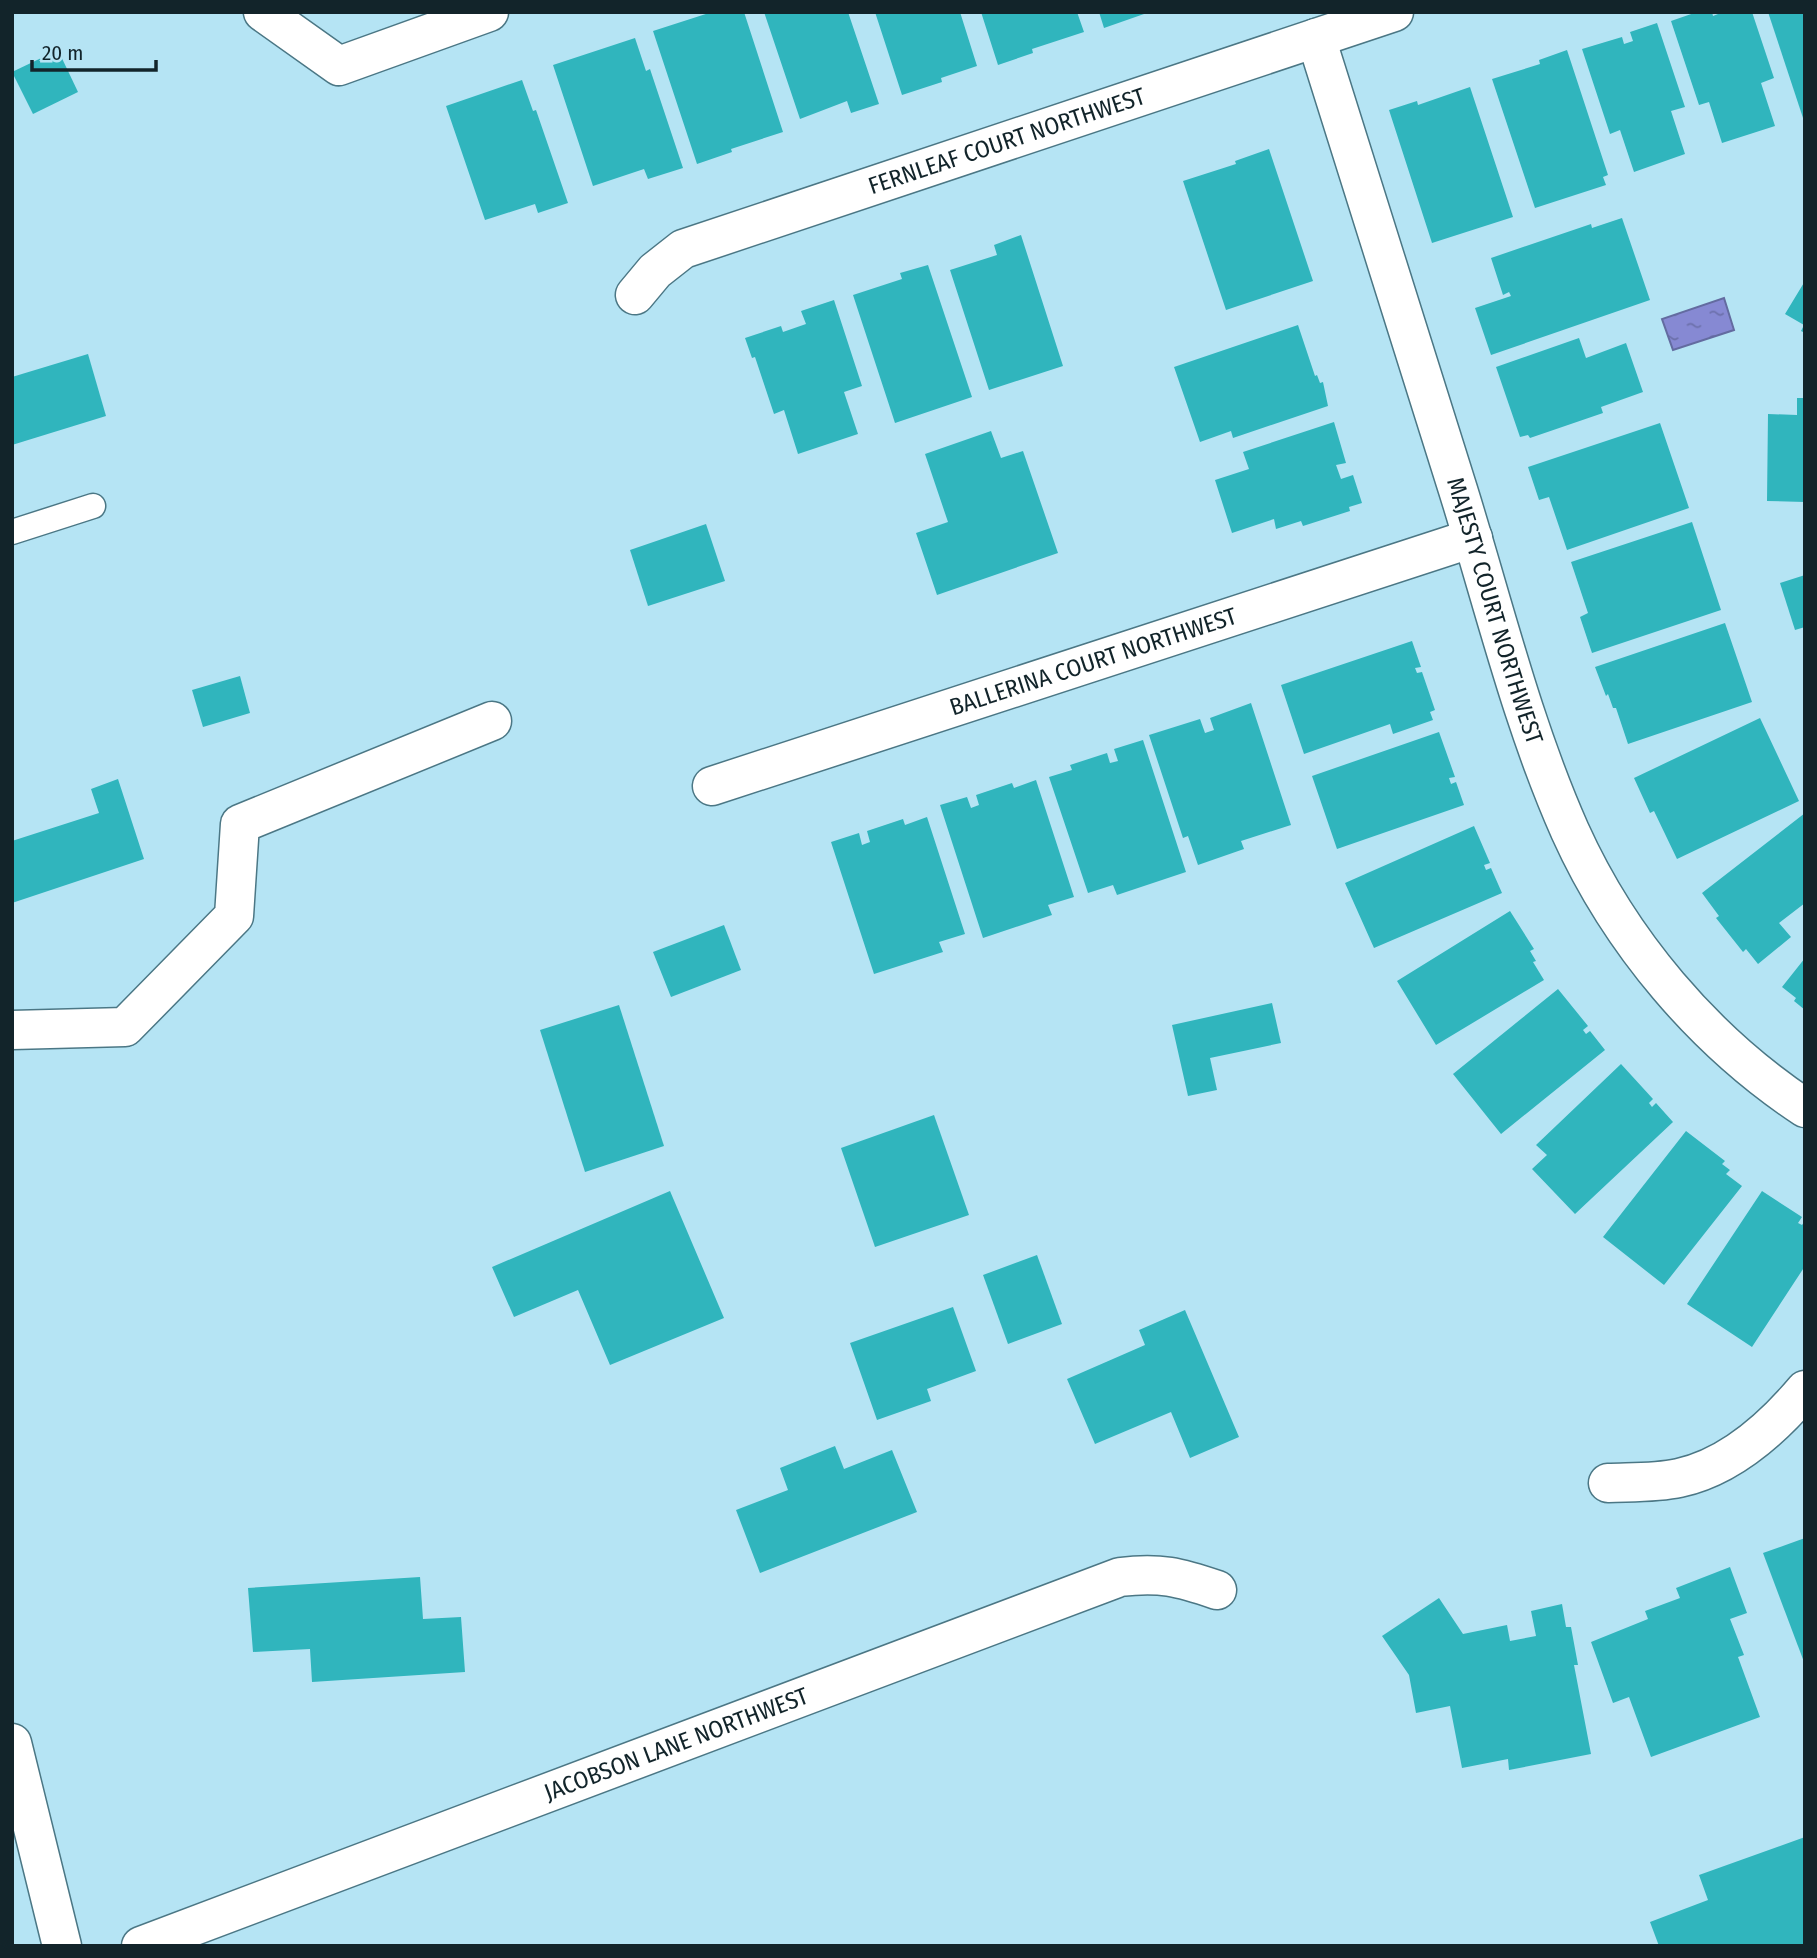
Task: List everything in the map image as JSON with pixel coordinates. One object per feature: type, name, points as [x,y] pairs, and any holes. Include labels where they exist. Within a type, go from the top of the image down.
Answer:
[{"type":"street","points":[[263,12],[339,66],[489,12]]},
{"type":"street","name":"FERNLEAF COURT NORTHWEST","points":[[635,295],[655,271],[683,250],[1394,12]]},
{"type":"street","name":"MAJESTY COURT NORTHWEST","points":[[1316,38],[1527,716],[1571,832],[1598,885],[1669,986],[1713,1035],[1771,1086],[1805,1108]]},
{"type":"street","name":"BALLERINA COURT NORTHWEST","points":[[712,786],[1473,538]]},
{"type":"street","points":[[12,1030],[125,1027],[234,916],[240,824],[492,721]]},
{"type":"street","points":[[1608,1483],[1678,1478],[1709,1468],[1751,1443],[1788,1410],[1805,1390]]},
{"type":"street","name":"JACOBSON LANE NORTHWEST","points":[[141,1946],[1120,1577],[1151,1573],[1178,1577],[1217,1590]]},
{"type":"street","points":[[12,1743],[62,1946]]},
{"type":"lane","points":[[12,532],[93,506]]},
{"type":"water","points":[[1724,298],[1734,330],[1673,350],[1662,319]]},
{"type":"building","points":[[712,12],[744,12],[783,132],[731,149],[732,152],[697,164],[653,31]]},
{"type":"building","points":[[764,12],[848,12],[879,104],[851,113],[847,101],[800,119]]},
{"type":"building","points":[[875,12],[960,12],[977,66],[941,78],[942,82],[902,95]]},
{"type":"building","points":[[981,12],[1077,12],[1084,32],[1032,49],[1033,53],[998,65]]},
{"type":"building","points":[[1099,12],[1143,12],[1144,14],[1104,28]]},
{"type":"building","points":[[1697,12],[1712,12],[1713,16],[1723,12],[1752,12],[1774,78],[1761,83],[1775,126],[1722,143],[1709,102],[1699,105],[1671,21]]},
{"type":"building","points":[[1768,12],[1805,12],[1805,121],[1804,121]]},
{"type":"building","points":[[1657,23],[1685,107],[1671,111],[1685,154],[1634,172],[1620,130],[1610,134],[1582,49],[1622,37],[1624,44],[1633,41],[1630,32]]},
{"type":"building","points":[[635,38],[646,71],[650,69],[683,168],[648,179],[644,169],[593,186],[553,65]]},
{"type":"building","points":[[58,50],[78,92],[33,114],[12,72]]},
{"type":"building","points":[[1567,50],[1608,175],[1603,177],[1606,185],[1535,208],[1492,79],[1540,64],[1539,60]]},
{"type":"building","points":[[522,80],[533,111],[536,110],[568,203],[538,213],[535,204],[485,220],[446,106]]},
{"type":"building","points":[[1470,87],[1513,217],[1432,243],[1389,110],[1417,101],[1418,105]]},
{"type":"building","points":[[1269,149],[1313,281],[1226,310],[1183,181],[1236,164],[1235,161]]},
{"type":"building","points":[[1622,218],[1650,300],[1491,355],[1475,308],[1511,296],[1509,292],[1503,295],[1491,258],[1591,224],[1592,228]]},
{"type":"building","points":[[1021,235],[1063,366],[989,390],[950,270],[997,255],[994,245]]},
{"type":"building","points":[[928,265],[972,397],[895,423],[853,295],[902,279],[900,273]]},
{"type":"building","points":[[1805,281],[1805,333],[1801,331],[1804,325],[1785,314]]},
{"type":"building","points":[[834,300],[862,386],[844,392],[858,434],[798,454],[784,410],[774,414],[755,357],[752,358],[745,338],[781,326],[783,332],[806,324],[801,311]]},
{"type":"building","points":[[1298,325],[1315,376],[1317,375],[1320,383],[1323,382],[1328,406],[1233,438],[1231,431],[1200,442],[1174,367]]},
{"type":"building","points":[[1579,338],[1586,358],[1626,343],[1643,392],[1601,407],[1603,413],[1530,438],[1528,435],[1520,437],[1496,367]]},
{"type":"building","points":[[88,354],[106,416],[12,445],[12,377]]},
{"type":"building","points":[[1797,398],[1805,398],[1805,502],[1767,501],[1768,414],[1797,415]]},
{"type":"building","points":[[1334,422],[1346,463],[1336,465],[1341,479],[1353,475],[1362,503],[1349,507],[1350,511],[1303,526],[1301,521],[1276,529],[1274,519],[1232,533],[1215,480],[1249,469],[1243,452]]},
{"type":"building","points":[[1660,423],[1689,508],[1567,550],[1549,497],[1539,500],[1528,467]]},
{"type":"building","points":[[991,431],[1001,458],[1023,451],[1058,553],[937,595],[916,533],[948,522],[925,454]]},
{"type":"building","points":[[1692,522],[1721,610],[1592,653],[1580,617],[1588,613],[1571,562]]},
{"type":"building","points":[[706,524],[725,581],[648,606],[630,550]]},
{"type":"building","points":[[1805,575],[1805,627],[1795,630],[1780,583]]},
{"type":"building","points":[[1725,623],[1752,702],[1628,744],[1616,708],[1613,708],[1608,694],[1606,696],[1595,667]]},
{"type":"building","points":[[1412,641],[1421,667],[1415,668],[1417,673],[1422,672],[1435,710],[1430,712],[1433,720],[1393,734],[1390,724],[1304,754],[1281,685]]},
{"type":"building","points":[[240,676],[250,713],[203,727],[192,690]]},
{"type":"building","points":[[1251,703],[1291,825],[1241,841],[1244,849],[1198,865],[1188,836],[1183,838],[1149,735],[1200,719],[1205,733],[1214,730],[1210,718]]},
{"type":"building","points":[[1760,718],[1799,801],[1677,859],[1654,811],[1650,813],[1634,778]]},
{"type":"building","points":[[1439,732],[1455,777],[1449,778],[1451,784],[1456,782],[1464,805],[1337,849],[1312,776]]},
{"type":"building","points":[[1143,740],[1186,872],[1117,895],[1113,885],[1088,893],[1049,777],[1072,770],[1070,765],[1107,753],[1110,763],[1118,761],[1114,749]]},
{"type":"building","points":[[118,779],[144,859],[12,903],[12,841],[99,813],[91,789]]},
{"type":"building","points":[[1036,780],[1074,897],[1048,905],[1052,915],[983,938],[940,805],[967,797],[971,808],[979,805],[976,795],[1012,783],[1014,788]]},
{"type":"building","points":[[1805,813],[1805,903],[1779,923],[1791,937],[1758,964],[1746,949],[1743,952],[1716,918],[1719,916],[1702,893]]},
{"type":"building","points":[[927,817],[965,934],[939,942],[943,952],[874,974],[831,842],[859,833],[862,845],[870,842],[867,831],[903,819],[905,825]]},
{"type":"building","points":[[1474,826],[1490,863],[1484,865],[1486,870],[1491,868],[1502,893],[1374,948],[1345,883]]},
{"type":"building","points":[[1510,911],[1534,949],[1530,951],[1536,961],[1533,962],[1544,980],[1436,1045],[1397,981]]},
{"type":"building","points":[[724,925],[741,970],[671,997],[653,952]]},
{"type":"building","points":[[1805,958],[1805,1010],[1794,1001],[1796,998],[1782,987]]},
{"type":"building","points":[[1558,989],[1588,1026],[1583,1030],[1586,1034],[1590,1031],[1605,1050],[1501,1134],[1453,1074]]},
{"type":"building","points":[[1272,1003],[1281,1043],[1210,1058],[1217,1090],[1188,1096],[1172,1025]]},
{"type":"building","points":[[619,1005],[664,1146],[585,1172],[540,1030]]},
{"type":"building","points":[[1621,1064],[1653,1099],[1649,1103],[1652,1107],[1656,1103],[1673,1122],[1575,1214],[1532,1169],[1547,1155],[1536,1145]]},
{"type":"building","points":[[934,1115],[969,1215],[875,1247],[841,1148]]},
{"type":"building","points":[[1686,1131],[1725,1161],[1722,1164],[1730,1170],[1726,1174],[1742,1186],[1664,1285],[1603,1237]]},
{"type":"building","points":[[670,1191],[724,1318],[610,1365],[578,1290],[514,1317],[492,1267]]},
{"type":"building","points":[[1762,1191],[1802,1217],[1798,1223],[1802,1225],[1805,1221],[1805,1266],[1752,1347],[1687,1304]]},
{"type":"building","points":[[1037,1255],[1062,1324],[1008,1344],[983,1275]]},
{"type":"building","points":[[953,1307],[976,1371],[927,1389],[931,1401],[877,1420],[850,1343]]},
{"type":"building","points":[[1185,1310],[1239,1437],[1190,1458],[1171,1412],[1095,1444],[1067,1379],[1145,1345],[1139,1330]]},
{"type":"building","points":[[835,1446],[844,1469],[892,1450],[917,1512],[760,1573],[736,1510],[788,1490],[780,1468]]},
{"type":"building","points":[[1805,1538],[1805,1662],[1804,1662],[1763,1553]]},
{"type":"building","points":[[1730,1567],[1747,1613],[1730,1619],[1744,1655],[1738,1657],[1760,1717],[1651,1757],[1629,1697],[1613,1703],[1591,1642],[1648,1619],[1645,1611],[1680,1598],[1676,1588]]},
{"type":"building","points":[[420,1577],[423,1619],[461,1617],[465,1672],[312,1682],[310,1649],[253,1652],[248,1588]]},
{"type":"building","points":[[1439,1598],[1463,1634],[1507,1625],[1510,1641],[1536,1636],[1531,1611],[1562,1604],[1566,1627],[1571,1627],[1578,1665],[1574,1665],[1591,1754],[1509,1770],[1508,1759],[1462,1768],[1450,1706],[1416,1713],[1409,1675],[1382,1636]]},
{"type":"building","points":[[1805,1837],[1805,1946],[1659,1946],[1650,1922],[1708,1900],[1699,1875]]}]
